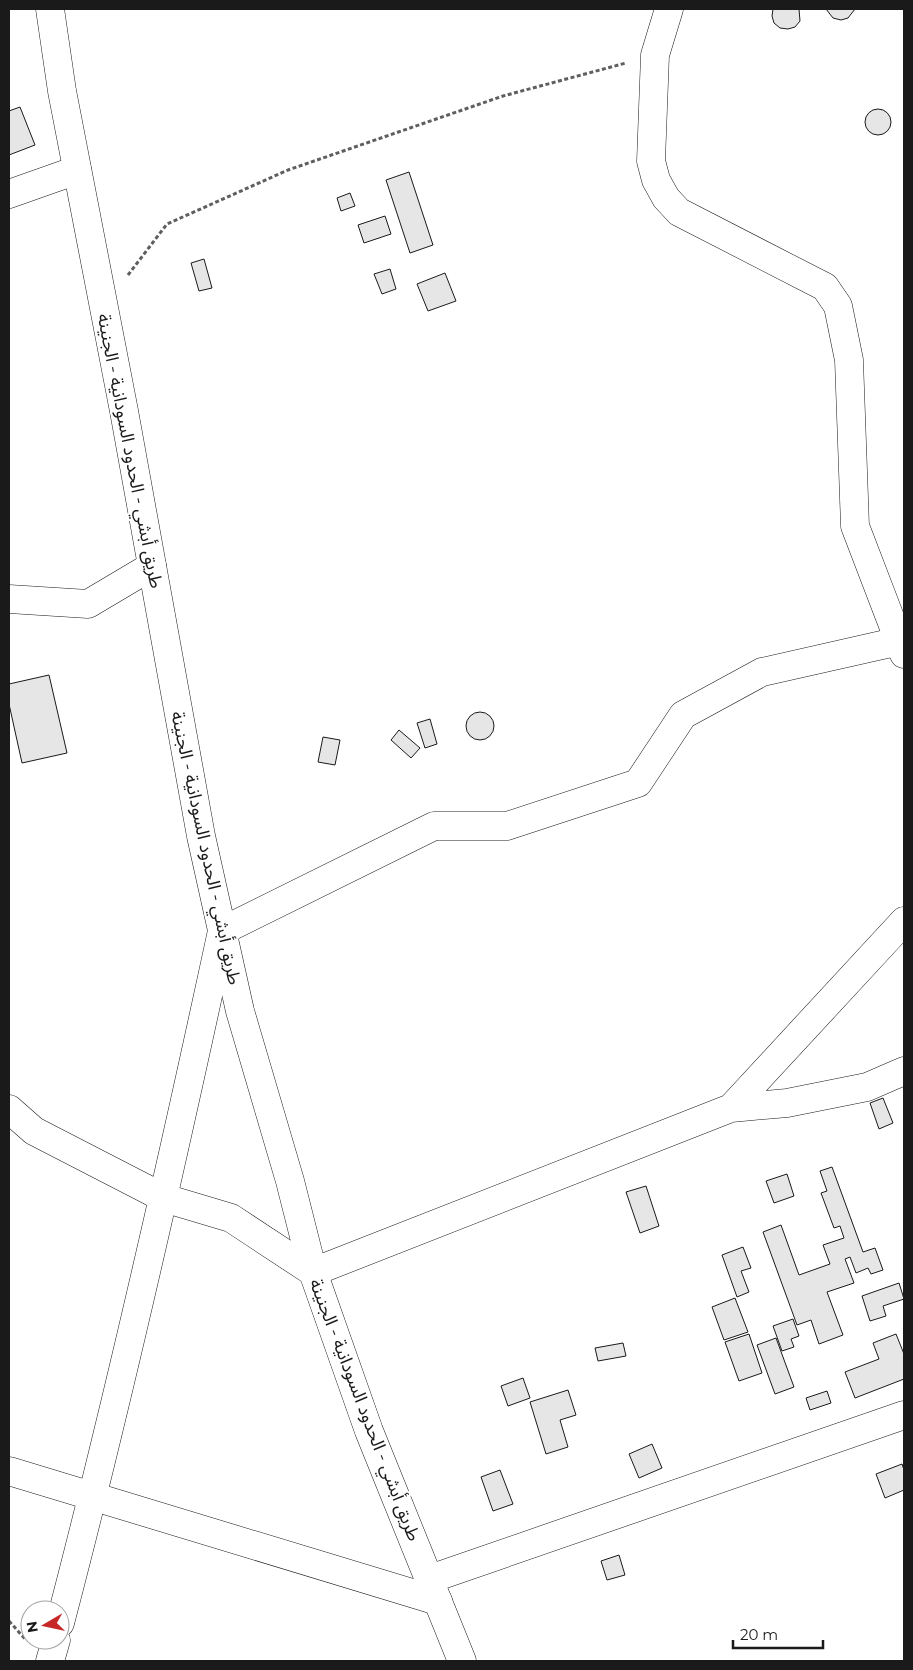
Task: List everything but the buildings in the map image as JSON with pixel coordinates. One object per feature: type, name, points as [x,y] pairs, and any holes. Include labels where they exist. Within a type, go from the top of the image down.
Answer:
[{"type":"main road","name":"طريق أبشي - الحدود السودانية - الجنينة","points":[[50,9],[62,91],[104,307],[201,836],[240,1011],[290,1181],[313,1272],[369,1431],[462,1661]]},
{"type":"main road","points":[[66,1600],[93,1496],[164,1198],[222,931],[434,826],[507,826],[638,783],[683,715],[762,672],[902,645],[855,526],[849,360],[838,306],[825,287],[679,212],[666,198],[656,180],[651,162],[655,55],[669,9]]},
{"type":"main road","points":[[9,194],[77,170]]},
{"type":"main road","points":[[9,599],[88,604],[152,566]]},
{"type":"main road","points":[[731,1108],[904,921]]},
{"type":"main road","points":[[9,1109],[34,1131],[164,1198],[231,1218],[313,1272],[731,1108],[787,1103],[867,1087],[904,1070]]},
{"type":"main road","points":[[9,1471],[434,1590],[904,1415]]},
{"type":"path","points":[[104,307],[168,224],[288,170],[502,96],[655,55]]}]
